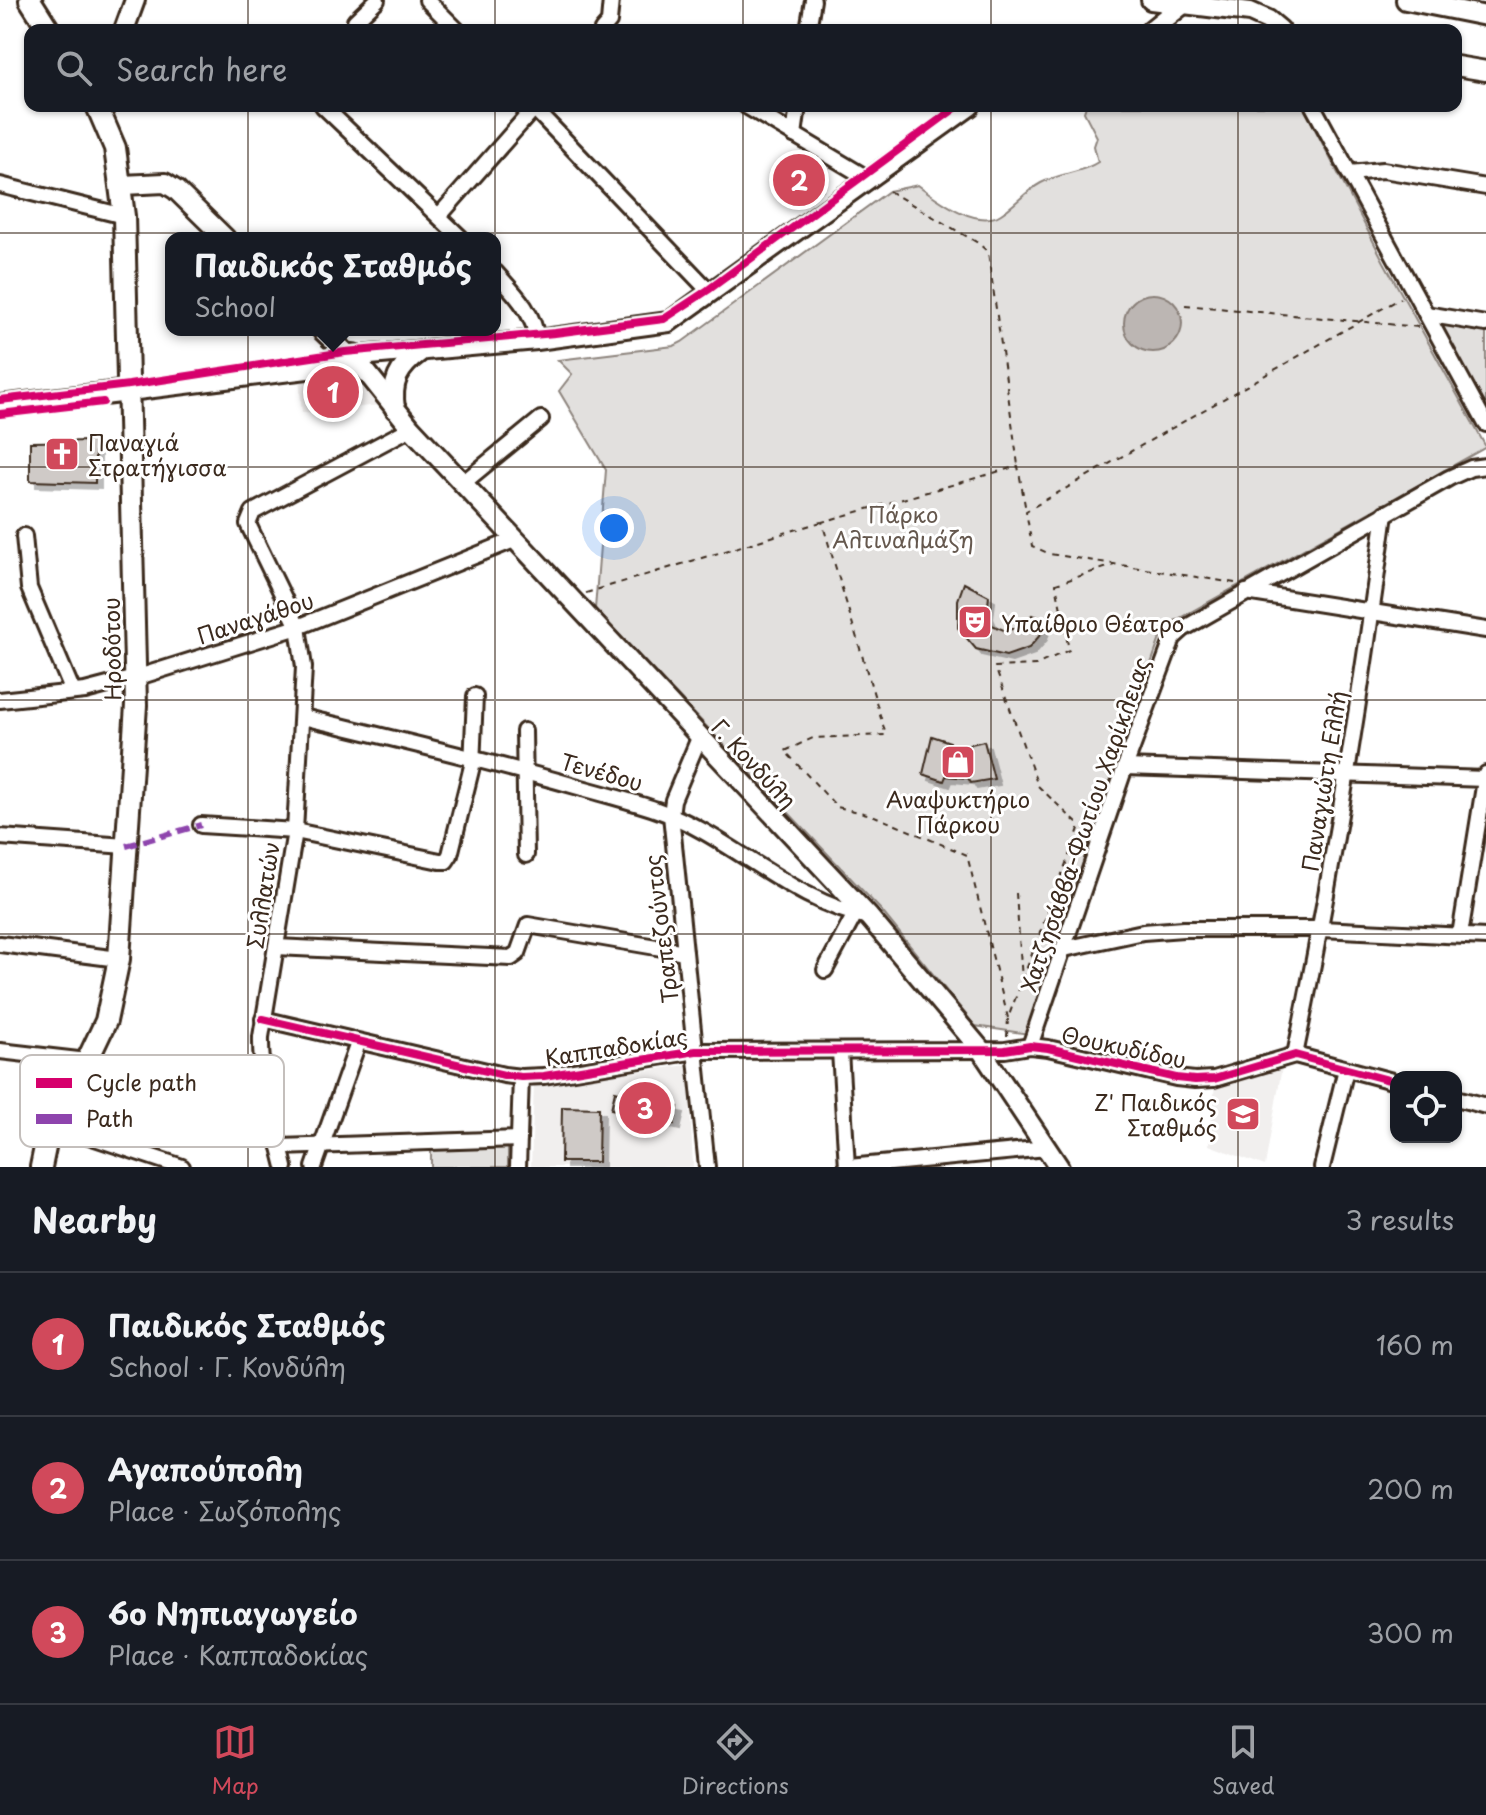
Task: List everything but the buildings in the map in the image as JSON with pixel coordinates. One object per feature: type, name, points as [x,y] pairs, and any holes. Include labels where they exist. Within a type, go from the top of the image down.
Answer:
[{"type":"main road","points":[[30,0],[45,24]]},
{"type":"main road","name":"Ηροδότου","points":[[90,1055],[106,1021],[119,959],[136,711],[124,216],[115,148],[103,112]]},
{"type":"main road","points":[[0,406],[129,391]]},
{"type":"main road","name":"Ηροδότου","points":[[41,1167],[45,1147]]},
{"type":"street","points":[[126,24],[135,0]]},
{"type":"street","points":[[355,21],[377,0]]},
{"type":"street","points":[[427,0],[451,24]]},
{"type":"street","points":[[605,24],[611,0]]},
{"type":"street","points":[[809,24],[813,0]]},
{"type":"street","points":[[1151,0],[1182,5],[1251,6],[1273,24]]},
{"type":"street","points":[[1406,0],[1486,16]]},
{"type":"street","points":[[1158,24],[1182,5]]},
{"type":"street","points":[[1462,67],[1486,71]]},
{"type":"street","points":[[329,112],[455,232]]},
{"type":"street","points":[[439,216],[530,112]]},
{"type":"street","points":[[539,112],[711,293]]},
{"type":"street","points":[[756,112],[867,178]]},
{"type":"street","points":[[794,135],[797,112]]},
{"type":"street","points":[[129,391],[420,352],[664,324],[961,112]]},
{"type":"street","points":[[1316,112],[1424,321],[1486,424]]},
{"type":"street","points":[[1349,173],[1383,170],[1486,187]]},
{"type":"street","points":[[122,185],[165,183],[218,232]]},
{"type":"street","points":[[0,185],[124,216]]},
{"type":"street","points":[[501,280],[535,322],[537,340]]},
{"type":"street","points":[[1424,321],[1486,324]]},
{"type":"street","points":[[328,336],[354,361]]},
{"type":"street","points":[[395,409],[393,390],[397,375],[420,352]]},
{"type":"street","name":"Γ. Κονδύλη","points":[[354,361],[411,428],[699,738],[981,1050],[1059,1167]]},
{"type":"street","points":[[463,483],[541,419]]},
{"type":"street","name":"Συλλατών","points":[[261,1055],[263,1019],[295,831],[304,659],[298,627],[248,524],[249,515],[411,428]]},
{"type":"street","name":"Χατζησάββα-Φωτίου Χαρίκλειας","points":[[1030,1046],[1125,767],[1173,638],[1243,588],[1460,472],[1486,466]]},
{"type":"street","name":"Παναγιώτη Ελλή","points":[[1295,1055],[1321,929],[1347,774],[1385,513]]},
{"type":"street","points":[[24,536],[29,588],[73,692]]},
{"type":"street","name":"Παναγάθου","points":[[0,700],[73,692],[135,678],[298,627],[514,540]]},
{"type":"street","points":[[1243,588],[1486,630]]},
{"type":"street","points":[[201,825],[295,831],[446,861],[473,758],[475,696]]},
{"type":"street","name":"Τενέδου","points":[[303,717],[524,771],[671,815],[814,898],[862,916]]},
{"type":"street","points":[[524,731],[526,855]]},
{"type":"street","name":"Τραπεζούντος","points":[[699,738],[673,800],[671,815],[707,1167]]},
{"type":"street","points":[[1125,767],[1486,777],[1460,935]]},
{"type":"street","points":[[0,837],[126,846]]},
{"type":"street","points":[[825,970],[862,916]]},
{"type":"street","points":[[276,947],[511,958],[518,953],[528,925],[685,952]]},
{"type":"street","points":[[1064,949],[1163,930],[1321,929],[1486,937]]},
{"type":"street","points":[[0,944],[119,959]]},
{"type":"street","name":"Καππαδοκίας","points":[[263,1019],[358,1043],[521,1077],[696,1051],[981,1050]]},
{"type":"street","points":[[314,1167],[358,1043]]},
{"type":"street","name":"Θουκυδίδου","points":[[981,1050],[1030,1046],[1048,1048],[1195,1080],[1214,1079],[1295,1055]]},
{"type":"street","points":[[0,1051],[35,1055]]},
{"type":"street","points":[[840,1051],[848,1167],[1047,1148]]},
{"type":"street","points":[[1295,1055],[1390,1080]]},
{"type":"street","points":[[1322,1167],[1346,1069]]},
{"type":"street","points":[[518,1167],[521,1077]]},
{"type":"street","points":[[1462,1100],[1486,1106]]},
{"type":"street","points":[[284,1147],[519,1139]]},
{"type":"street","points":[[122,1147],[182,1167]]},
{"type":"street","name":"Συλλατών","points":[[280,1147],[285,1167]]},
{"type":"path","points":[[889,191],[978,243],[988,252],[1032,546],[1050,554],[1243,588]]},
{"type":"path","points":[[1026,511],[1403,296]]},
{"type":"path","points":[[1185,305],[1358,322],[1424,321]]},
{"type":"path","points":[[568,598],[1018,466]]},
{"type":"path","points":[[822,522],[886,735],[813,738],[785,751],[837,807],[872,815],[967,855],[1008,1018]]},
{"type":"path","points":[[1005,1050],[1008,1018],[1080,826],[1038,786],[995,667],[1036,665],[1069,650],[1056,584],[1116,565]]},
{"type":"path","points":[[1016,893],[1022,981]]},
{"type":"shaded area","points":[[1153,294],[1174,302],[1182,323],[1174,344],[1153,352],[1132,344],[1124,323],[1132,302]]},
{"type":"shaded area","points":[[349,375],[380,405],[302,413],[299,379]]},
{"type":"shaded area","points":[[688,1065],[693,1167],[531,1167],[534,1085]]},
{"type":"shaded area","name":"Ζ' Παιδικός Σταθμός","points":[[1282,1067],[1265,1166],[1209,1145],[1215,1084]]},
{"type":"green space","name":"Πάρκο Αλτιναλμάζη","points":[[1084,112],[1306,112],[1486,447],[1164,627],[1100,809],[1029,1034],[975,1026],[880,909],[595,609],[606,470],[559,391],[572,374],[558,360],[674,346],[682,342],[889,191],[918,185],[946,205],[969,216],[991,218],[1001,214],[1041,183],[1098,162],[1094,146],[1097,137]]},
{"type":"green space","points":[[1440,324],[1486,331],[1486,409]]},
{"type":"green space","points":[[508,1147],[508,1167],[431,1167],[431,1149]]},
{"type":"marked path","points":[[126,846],[201,825]]},
{"type":"cycle path","points":[[0,400],[129,385],[345,352],[555,333],[664,319],[950,112]]},
{"type":"cycle path","points":[[0,414],[103,402]]},
{"type":"cycle path","points":[[263,1019],[521,1077],[696,1051],[1005,1050],[1030,1046],[1195,1080],[1214,1079],[1295,1055],[1390,1080]]},
{"type":"place","name":"Αγαπούπολη","points":[[799,180]]},
{"type":"place","name":"Παιδικός Σταθμός","points":[[333,392]]},
{"type":"place","name":"Παναγιά Στρατήγισσα","points":[[62,454]]},
{"type":"place","name":"Υπαίθριο Θέατρο","points":[[975,622]]},
{"type":"place","name":"Αναψυκτήριο Πάρκου","points":[[958,762]]},
{"type":"place","name":"6ο Νηπιαγωγείο","points":[[645,1108]]},
{"type":"place","name":"Ζ' Παιδικός Σταθμός","points":[[1243,1114]]}]
